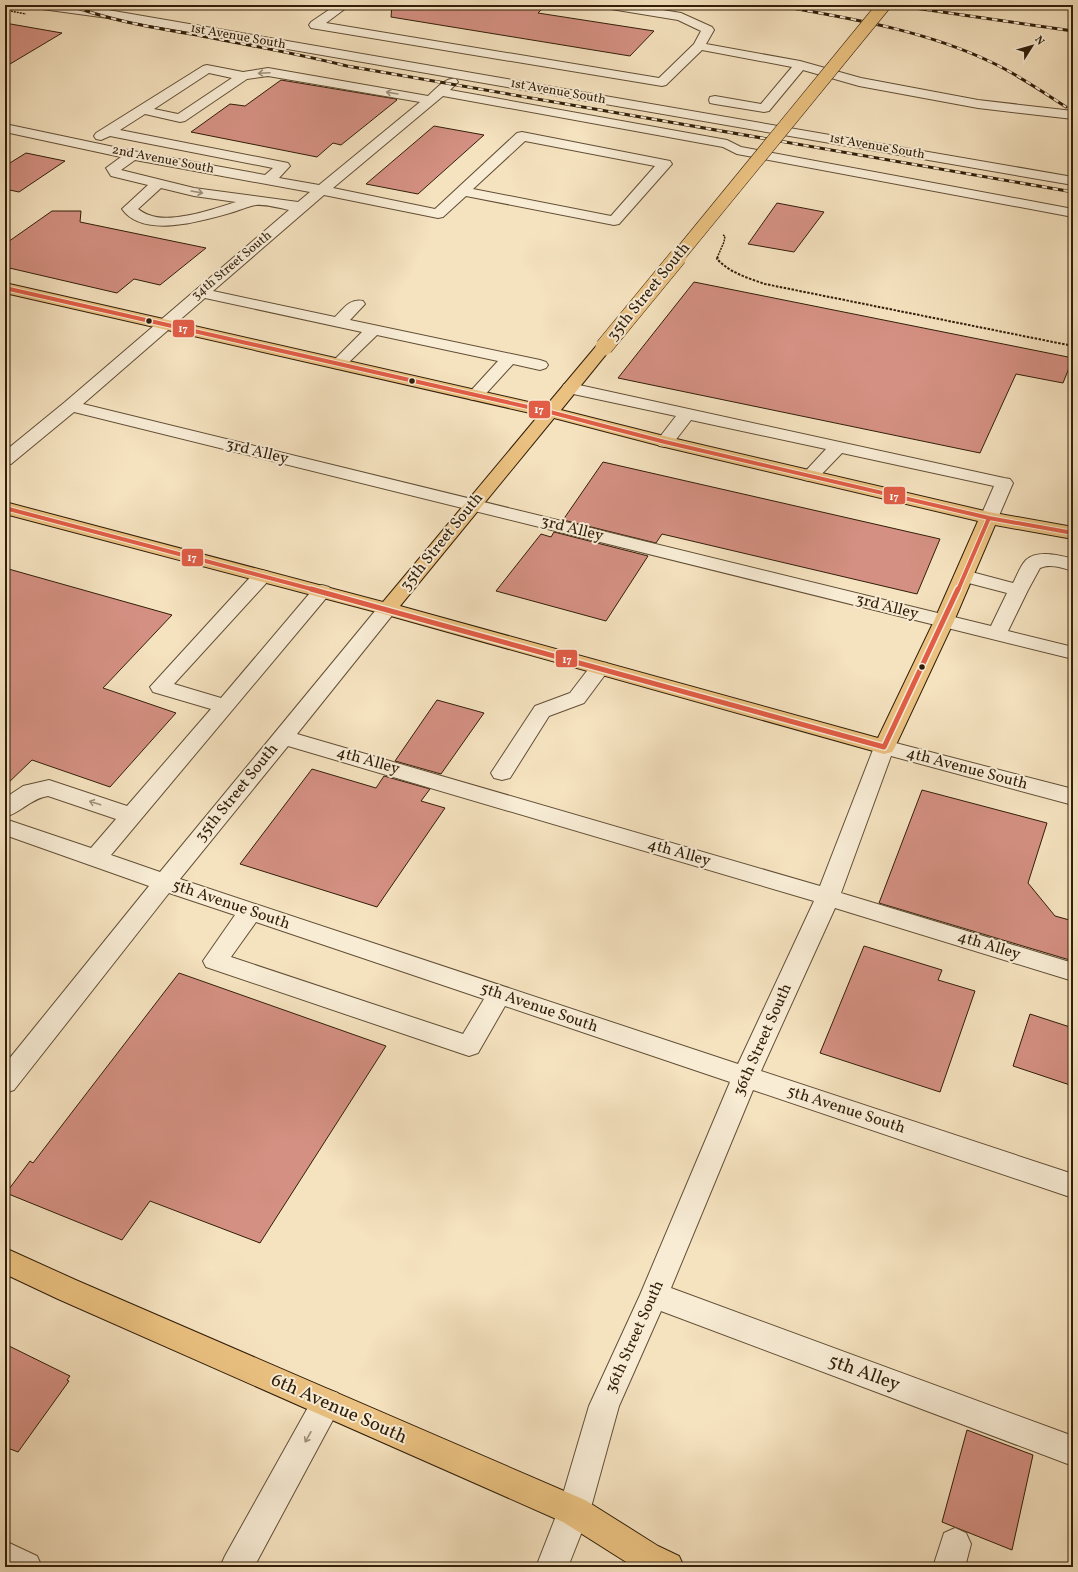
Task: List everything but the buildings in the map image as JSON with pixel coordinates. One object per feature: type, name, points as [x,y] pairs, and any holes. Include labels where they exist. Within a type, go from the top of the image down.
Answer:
[{"type":"main road","name":"35th Street South","points":[[387,609],[884,5]]},
{"type":"main road","points":[[5,288],[550,412],[665,442],[989,518],[1073,533]]},
{"type":"main road","name":"4th Avenue South","points":[[5,508],[322,591],[884,746]]},
{"type":"main road","name":"36th Street South","points":[[884,746],[944,621],[989,518]]},
{"type":"main road","name":"6th Avenue South","points":[[5,1260],[68,1290],[574,1511],[647,1557],[668,1567]]},
{"type":"street","name":"1st Avenue South","points":[[42,5],[116,16],[1073,181]]},
{"type":"street","points":[[344,5],[315,25],[662,82],[699,46],[708,30],[681,17],[611,5]]},
{"type":"street","points":[[699,46],[800,66],[859,82],[978,104],[1073,115]]},
{"type":"street","points":[[715,100],[764,108],[800,66]]},
{"type":"street","points":[[86,145],[208,69],[243,76]]},
{"type":"street","name":"1st Avenue South","points":[[243,76],[268,72],[435,96],[726,144],[737,150],[1073,213]]},
{"type":"street","name":"34th Street South","points":[[5,460],[71,406],[163,324],[300,207],[460,75]]},
{"type":"street","points":[[142,110],[180,118],[243,76]]},
{"type":"street","name":"2nd Avenue South","points":[[5,128],[133,155],[322,190],[438,214],[463,191]]},
{"type":"street","points":[[758,154],[777,130]]},
{"type":"street","points":[[108,132],[284,166],[268,180]]},
{"type":"street","points":[[522,136],[665,164],[614,221],[463,191],[522,136]]},
{"type":"street","points":[[133,155],[113,168],[116,173],[194,192],[300,207]]},
{"type":"street","points":[[159,183],[129,209],[145,219],[164,222],[226,210],[254,201]]},
{"type":"street","points":[[201,293],[540,365]]},
{"type":"street","points":[[339,322],[357,304]]},
{"type":"street","points":[[338,364],[374,330]]},
{"type":"street","points":[[475,395],[509,359]]},
{"type":"street","points":[[570,388],[1004,482],[989,518]]},
{"type":"street","name":"3rd Alley","points":[[71,406],[1073,653]]},
{"type":"street","points":[[665,442],[686,414]]},
{"type":"street","points":[[810,476],[838,447]]},
{"type":"street","points":[[997,634],[1018,590],[1033,564],[1037,561],[1055,561],[1073,565]]},
{"type":"street","points":[[224,706],[160,686],[262,576]]},
{"type":"street","points":[[964,576],[1018,590]]},
{"type":"street","points":[[96,858],[322,591]]},
{"type":"street","name":"35th Street South","points":[[5,1083],[13,1059],[165,882],[387,609]]},
{"type":"street","points":[[502,773],[542,711],[577,698],[600,668]]},
{"type":"street","name":"4th Alley","points":[[283,736],[828,896],[1073,972]]},
{"type":"street","name":"4th Avenue South","points":[[884,746],[1073,797]]},
{"type":"street","name":"36th Street South","points":[[552,1567],[574,1511],[604,1406],[654,1295],[745,1077],[828,896],[884,746]]},
{"type":"street","points":[[5,809],[31,791],[49,788],[132,816]]},
{"type":"street","name":"5th Avenue South","points":[[5,827],[499,995],[1073,1186]]},
{"type":"street","points":[[251,911],[215,961],[469,1046],[499,995]]},
{"type":"street","name":"5th Alley","points":[[654,1295],[1073,1451]]},
{"type":"street","points":[[236,1567],[327,1403]]},
{"type":"street","points":[[5,1557],[26,1567]]},
{"type":"path","points":[[721,234],[725,236],[726,240],[718,254],[717,259],[720,263],[733,271],[765,284],[1073,346]]},
{"type":"railway","points":[[69,5],[99,15],[160,29],[269,49],[347,66],[1073,192]]},
{"type":"railway","points":[[775,5],[886,26],[941,42],[993,63],[1066,107]]},
{"type":"railway","points":[[894,5],[1073,31]]},
{"type":"transit line","name":"17","points":[[5,288],[550,412],[665,442],[989,518],[1073,533]]},
{"type":"transit line","name":"17","points":[[5,508],[387,609],[884,747],[944,621],[989,518]]}]
